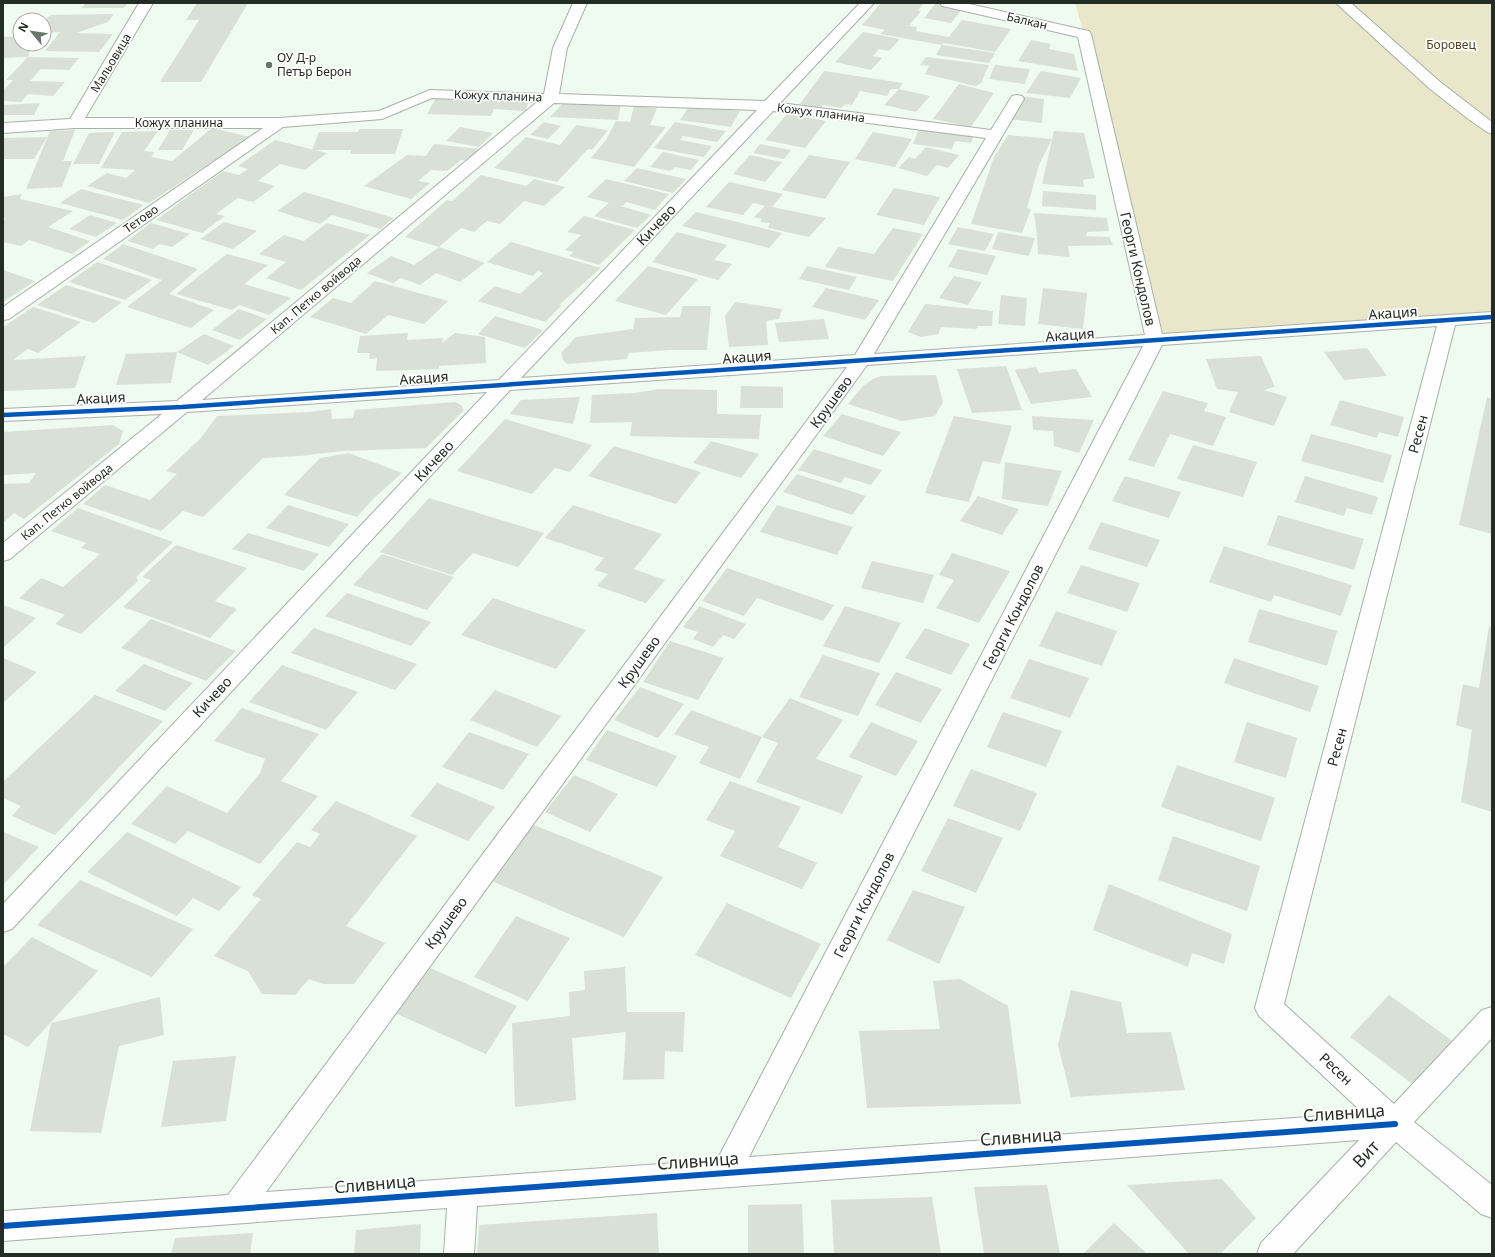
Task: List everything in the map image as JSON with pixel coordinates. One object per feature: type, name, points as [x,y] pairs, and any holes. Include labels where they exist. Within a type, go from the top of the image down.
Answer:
[{"type":"street","name":"Мальовица","points":[[75,123],[146,3]]},
{"type":"street","points":[[551,98],[560,48],[580,3]]},
{"type":"street","name":"Кичево","points":[[3,921],[505,384],[867,3]]},
{"type":"street","name":"Балкан","points":[[948,3],[1084,34]]},
{"type":"street","points":[[1343,3],[1399,55],[1464,110],[1492,130]]},
{"type":"street","name":"Георги Кондолов","points":[[726,1173],[1155,341],[1084,34]]},
{"type":"street","name":"Кожух планина","points":[[3,128],[75,123],[279,123],[382,115],[430,94],[769,106],[996,135]]},
{"type":"street","name":"Кап. Петко войвода","points":[[3,554],[182,407],[551,98]]},
{"type":"street","name":"Крушево","points":[[235,1210],[861,361],[1017,99]]},
{"type":"street","name":"Тетово","points":[[3,315],[279,123]]},
{"type":"street","name":"Акация","points":[[3,415],[182,407],[1492,317]]},
{"type":"street","name":"Ресен","points":[[1395,1124],[1269,1008],[1448,321]]},
{"type":"street","name":"Вит","points":[[1272,1254],[1492,1019]]},
{"type":"street","points":[[1395,1124],[1492,1204]]},
{"type":"street","name":"Сливница","points":[[3,1226],[1395,1124]]},
{"type":"street","points":[[459,1254],[463,1192]]},
{"type":"green space","name":"Боровец","points":[[1075,3],[1492,3],[1492,317],[1155,341],[1084,34]]},
{"type":"building","points":[[85,3],[128,3],[124,8],[82,8]]},
{"type":"building","points":[[197,3],[248,3],[201,82],[160,82],[199,20],[186,20]]},
{"type":"building","points":[[881,3],[924,3],[918,10],[921,11],[909,26],[917,27],[916,31],[949,37],[962,20],[1011,29],[995,52],[944,43],[942,45],[880,34],[885,30],[862,25]]},
{"type":"building","points":[[936,3],[963,8],[951,23],[924,18]]},
{"type":"building","points":[[114,14],[108,22],[76,33],[113,34],[99,52],[52,51],[52,42],[60,32],[52,32],[52,15]]},
{"type":"building","points":[[863,32],[900,39],[889,51],[879,49],[873,56],[882,58],[871,70],[835,62]]},
{"type":"building","points":[[12,36],[12,52],[30,52],[28,57],[3,58],[3,37]]},
{"type":"building","points":[[1031,40],[1051,44],[1049,49],[1074,54],[1078,71],[1018,61]]},
{"type":"building","points":[[942,45],[995,53],[989,63],[936,55]]},
{"type":"building","points":[[28,57],[79,58],[69,70],[41,69],[30,81],[65,82],[53,96],[28,94],[21,102],[3,101],[3,91],[13,80],[6,80]]},
{"type":"building","points":[[926,57],[989,65],[981,83],[976,86],[925,74],[929,66],[920,65]]},
{"type":"building","points":[[995,65],[1030,69],[1025,84],[989,79]]},
{"type":"building","points":[[824,71],[903,83],[899,89],[891,89],[887,96],[860,91],[852,105],[846,104],[841,108],[823,105],[821,109],[800,104]]},
{"type":"building","points":[[1041,71],[1081,78],[1070,98],[1026,93]]},
{"type":"building","points":[[959,84],[994,93],[971,127],[933,119]]},
{"type":"building","points":[[899,89],[930,96],[916,112],[884,105]]},
{"type":"building","points":[[1022,96],[1044,99],[1042,123],[1010,119]]},
{"type":"building","points":[[436,98],[529,101],[525,111],[494,109],[491,116],[427,114]]},
{"type":"building","points":[[564,102],[621,103],[618,120],[550,117]]},
{"type":"building","points":[[40,103],[34,115],[3,115],[3,105]]},
{"type":"building","points":[[690,105],[740,111],[731,127],[680,120]]},
{"type":"building","points":[[634,106],[657,108],[650,125],[666,127],[634,167],[591,158],[606,140],[616,121],[630,122]]},
{"type":"building","points":[[787,114],[826,121],[805,148],[765,140]]},
{"type":"building","points":[[544,122],[561,126],[548,139],[530,135]]},
{"type":"building","points":[[675,122],[726,131],[717,142],[683,136],[680,140],[712,146],[704,157],[654,148]]},
{"type":"building","points":[[576,125],[608,130],[592,150],[588,149],[557,182],[494,168],[526,137],[560,145]]},
{"type":"building","points":[[460,127],[493,133],[479,147],[446,141]]},
{"type":"building","points":[[212,128],[250,137],[149,203],[87,186],[107,173],[126,178],[135,170],[101,168],[122,132],[158,131],[144,151],[155,152],[151,157],[172,161]]},
{"type":"building","points":[[919,128],[974,135],[971,143],[955,141],[952,149],[913,144]]},
{"type":"building","points":[[359,129],[403,129],[395,154],[350,154],[351,150],[312,150],[319,132],[358,132]]},
{"type":"building","points":[[75,130],[63,161],[72,161],[62,187],[26,189],[50,131]]},
{"type":"building","points":[[170,130],[194,130],[182,150],[158,150]]},
{"type":"building","points":[[1054,131],[1084,133],[1095,178],[1083,180],[1084,187],[1042,184]]},
{"type":"building","points":[[115,132],[99,164],[73,164],[89,133]]},
{"type":"building","points":[[873,132],[912,139],[895,167],[855,159]]},
{"type":"building","points":[[1008,135],[1052,139],[1039,165],[1027,208],[1031,209],[1022,233],[971,224],[994,157]]},
{"type":"building","points":[[47,137],[34,159],[3,159],[3,138]]},
{"type":"building","points":[[275,140],[327,153],[305,170],[280,164],[258,181],[275,186],[253,202],[238,198],[216,214],[225,216],[202,233],[156,220],[223,171],[239,175],[248,169],[238,166]]},
{"type":"building","points":[[434,144],[479,149],[471,161],[461,160],[447,171],[431,170],[418,181],[430,183],[411,199],[364,186],[407,155],[426,156]]},
{"type":"building","points":[[760,144],[791,150],[784,159],[753,153]]},
{"type":"building","points":[[926,147],[959,155],[948,168],[937,165],[927,176],[898,168],[909,157],[915,159]]},
{"type":"building","points":[[663,152],[699,160],[691,170],[675,167],[670,171],[650,167]]},
{"type":"building","points":[[750,155],[782,162],[765,182],[733,174]]},
{"type":"building","points":[[809,155],[850,162],[825,199],[782,190]]},
{"type":"building","points":[[637,168],[686,179],[673,193],[624,181]]},
{"type":"building","points":[[481,175],[526,186],[534,179],[565,187],[544,206],[524,201],[500,224],[487,221],[474,232],[461,228],[439,247],[405,237],[447,200],[452,201]]},
{"type":"building","points":[[606,179],[669,194],[655,210],[626,202],[623,206],[617,205],[651,215],[637,228],[594,216],[609,203],[587,197]]},
{"type":"building","points":[[729,182],[783,194],[772,207],[826,218],[809,237],[768,228],[770,223],[760,222],[762,219],[754,217],[765,206],[753,203],[743,215],[706,207]]},
{"type":"building","points":[[894,188],[940,197],[924,225],[876,215]]},
{"type":"building","points":[[81,189],[144,205],[123,220],[60,203]]},
{"type":"building","points":[[1043,191],[1096,195],[1096,210],[1042,206]]},
{"type":"building","points":[[304,192],[394,218],[380,229],[332,215],[320,224],[277,211]]},
{"type":"building","points":[[22,194],[20,199],[73,211],[48,227],[90,241],[72,254],[29,240],[21,246],[3,242],[3,222],[6,218],[3,219],[3,197]]},
{"type":"building","points":[[696,212],[782,233],[769,248],[682,226]]},
{"type":"building","points":[[1034,213],[1107,218],[1109,231],[1087,232],[1086,236],[1109,237],[1113,245],[1068,246],[1070,257],[1038,254]]},
{"type":"building","points":[[90,215],[117,223],[96,237],[69,229]]},
{"type":"building","points":[[584,216],[635,230],[599,265],[569,256],[574,252],[565,250],[581,235],[567,232]]},
{"type":"building","points":[[224,222],[257,231],[233,249],[200,239]]},
{"type":"building","points":[[151,223],[190,234],[172,247],[159,244],[153,249],[127,241]]},
{"type":"building","points":[[327,223],[370,235],[301,290],[266,278],[286,262],[259,254],[284,235],[304,241]]},
{"type":"building","points":[[958,227],[994,234],[985,251],[948,244]]},
{"type":"building","points":[[893,228],[923,234],[893,281],[825,267],[838,247],[874,254]]},
{"type":"building","points":[[677,232],[727,245],[714,260],[732,264],[718,280],[652,262]]},
{"type":"building","points":[[998,232],[1035,238],[1029,256],[992,249]]},
{"type":"building","points":[[511,242],[601,268],[559,305],[562,305],[545,322],[478,301],[495,286],[520,294],[543,273],[538,271],[533,276],[487,262]]},
{"type":"building","points":[[123,244],[198,269],[169,294],[214,310],[191,328],[127,307],[162,280],[103,259]]},
{"type":"building","points":[[439,247],[485,263],[460,282],[436,273],[420,285],[401,278],[393,283],[367,273],[391,256],[414,265]]},
{"type":"building","points":[[958,249],[996,256],[987,275],[948,267]]},
{"type":"building","points":[[227,254],[268,265],[244,284],[291,298],[269,315],[239,305],[232,310],[176,294]]},
{"type":"building","points":[[97,262],[152,280],[125,300],[69,282]]},
{"type":"building","points":[[648,266],[698,279],[666,315],[615,301]]},
{"type":"building","points":[[807,266],[857,277],[849,290],[799,279]]},
{"type":"building","points":[[3,270],[35,281],[3,302]]},
{"type":"building","points":[[954,276],[982,282],[968,305],[939,298]]},
{"type":"building","points":[[375,281],[448,301],[424,324],[388,315],[366,334],[310,317],[333,298],[351,303]]},
{"type":"building","points":[[66,285],[122,302],[94,323],[37,305]]},
{"type":"building","points":[[826,288],[879,300],[865,320],[812,307]]},
{"type":"building","points":[[1043,288],[1087,293],[1083,329],[1038,324]]},
{"type":"building","points":[[1001,295],[1027,298],[1025,326],[998,324]]},
{"type":"building","points":[[735,302],[782,309],[779,319],[766,321],[768,345],[729,347],[725,316]]},
{"type":"building","points":[[925,304],[993,311],[992,326],[979,326],[976,329],[941,327],[938,334],[921,337],[908,332]]},
{"type":"building","points":[[683,306],[711,306],[707,350],[671,350],[629,353],[627,359],[567,364],[563,360],[561,353],[576,337],[633,329],[635,318],[680,317]]},
{"type":"building","points":[[33,307],[81,322],[38,353],[28,349],[13,360],[86,356],[75,388],[3,391],[3,327]]},
{"type":"building","points":[[239,309],[267,319],[240,340],[212,330]]},
{"type":"building","points":[[495,316],[543,330],[525,348],[478,334]]},
{"type":"building","points":[[824,319],[829,339],[779,342],[775,323]]},
{"type":"building","points":[[408,333],[407,340],[443,338],[442,343],[455,333],[485,337],[486,363],[439,366],[439,369],[376,371],[377,358],[369,359],[370,353],[357,353],[360,336]]},
{"type":"building","points":[[204,334],[234,346],[208,365],[177,352]]},
{"type":"building","points":[[1367,348],[1387,376],[1344,380],[1324,352]]},
{"type":"building","points":[[177,352],[171,383],[116,385],[126,354]]},
{"type":"building","points":[[1261,356],[1275,387],[1264,390],[1287,397],[1274,426],[1229,412],[1238,392],[1217,389],[1206,359]]},
{"type":"building","points":[[1006,366],[1022,410],[972,413],[957,369]]},
{"type":"building","points":[[1036,367],[1039,373],[1076,369],[1092,397],[1031,404],[1015,370]]},
{"type":"building","points":[[936,375],[943,402],[935,416],[902,421],[848,404],[863,386],[873,379],[881,376]]},
{"type":"building","points":[[741,386],[783,387],[783,408],[740,408]]},
{"type":"building","points":[[659,389],[717,390],[717,414],[761,415],[759,439],[630,436],[632,422],[590,423],[592,395],[635,393]]},
{"type":"building","points":[[1163,391],[1208,403],[1204,411],[1226,417],[1213,446],[1170,434],[1154,467],[1128,460]]},
{"type":"building","points":[[580,397],[573,424],[510,414],[521,400]]},
{"type":"building","points":[[1487,397],[1492,399],[1492,534],[1459,525]]},
{"type":"building","points":[[1340,400],[1404,417],[1398,437],[1379,432],[1377,438],[1330,425]]},
{"type":"building","points":[[455,402],[461,405],[464,410],[426,448],[343,451],[300,456],[263,458],[203,517],[183,511],[161,531],[83,504],[105,485],[150,500],[177,474],[166,471],[200,439],[217,416],[309,412],[331,409],[332,419],[353,418],[355,410]]},
{"type":"building","points":[[842,414],[901,432],[883,456],[823,436]]},
{"type":"building","points":[[954,416],[1012,426],[1000,464],[983,461],[969,502],[925,493]]},
{"type":"building","points":[[1032,416],[1094,420],[1079,453],[1054,446],[1053,431],[1033,430]]},
{"type":"building","points":[[505,419],[592,445],[570,472],[555,468],[532,494],[457,471]]},
{"type":"building","points":[[113,425],[123,431],[119,444],[24,519],[14,513],[3,523],[3,484],[29,483],[36,473],[3,475],[3,432]]},
{"type":"building","points":[[1311,434],[1392,455],[1383,483],[1301,461]]},
{"type":"building","points":[[711,441],[759,454],[741,478],[693,463]]},
{"type":"building","points":[[1193,445],[1257,462],[1243,497],[1177,479]]},
{"type":"building","points":[[614,446],[701,472],[676,504],[588,476]]},
{"type":"building","points":[[814,449],[882,470],[871,485],[845,477],[841,483],[798,470]]},
{"type":"building","points":[[349,453],[402,473],[373,499],[357,517],[284,495],[320,458]]},
{"type":"building","points":[[1005,462],[1062,471],[1048,506],[1002,499]]},
{"type":"building","points":[[797,474],[866,496],[852,515],[783,492]]},
{"type":"building","points":[[1125,476],[1181,492],[1169,518],[1112,501]]},
{"type":"building","points":[[1305,476],[1378,497],[1372,515],[1347,508],[1344,516],[1295,502]]},
{"type":"building","points":[[978,496],[1019,509],[1002,535],[960,521]]},
{"type":"building","points":[[429,498],[544,533],[518,567],[473,553],[452,575],[380,552]]},
{"type":"building","points":[[288,505],[349,524],[329,547],[266,528]]},
{"type":"building","points":[[573,505],[662,534],[634,569],[665,580],[646,603],[597,586],[608,574],[594,570],[604,558],[545,538]]},
{"type":"building","points":[[777,505],[853,527],[837,555],[760,532]]},
{"type":"building","points":[[78,508],[173,542],[136,577],[138,581],[81,634],[55,624],[65,615],[19,598],[41,578],[63,587],[100,554],[81,548],[86,543],[51,531]]},
{"type":"building","points":[[1278,515],[1364,539],[1354,570],[1267,545]]},
{"type":"building","points":[[1101,522],[1160,540],[1147,567],[1088,549]]},
{"type":"building","points":[[248,533],[319,554],[304,571],[232,549]]},
{"type":"building","points":[[176,545],[247,568],[215,601],[237,609],[210,638],[123,607],[151,580],[142,577]]},
{"type":"building","points":[[1224,546],[1352,585],[1341,616],[1274,595],[1271,602],[1209,582]]},
{"type":"building","points":[[952,553],[1010,571],[979,623],[936,608],[954,580],[939,575]]},
{"type":"building","points":[[382,554],[454,577],[427,610],[353,585]]},
{"type":"building","points":[[872,561],[934,575],[923,603],[861,588]]},
{"type":"building","points":[[1081,565],[1140,583],[1127,612],[1067,593]]},
{"type":"building","points":[[727,568],[834,605],[823,621],[757,598],[744,616],[702,601]]},
{"type":"building","points":[[347,593],[431,622],[411,646],[325,616]]},
{"type":"building","points":[[493,598],[586,630],[556,669],[461,635]]},
{"type":"building","points":[[3,605],[36,618],[3,648]]},
{"type":"building","points":[[699,606],[746,624],[734,639],[723,635],[713,647],[693,639],[698,632],[683,627]]},
{"type":"building","points":[[845,606],[901,623],[879,663],[823,646]]},
{"type":"building","points":[[1259,609],[1337,631],[1327,666],[1248,642]]},
{"type":"building","points":[[1056,611],[1117,631],[1102,666],[1039,646]]},
{"type":"building","points":[[151,619],[236,651],[206,681],[121,648]]},
{"type":"building","points":[[1489,626],[1492,627],[1492,812],[1461,802],[1472,730],[1456,725],[1463,684],[1479,688]]},
{"type":"building","points":[[314,628],[417,664],[395,690],[291,653]]},
{"type":"building","points":[[925,628],[970,644],[951,675],[905,658]]},
{"type":"building","points":[[670,641],[724,658],[698,700],[643,682]]},
{"type":"building","points":[[823,655],[880,673],[858,716],[799,697]]},
{"type":"building","points":[[3,658],[37,672],[3,703]]},
{"type":"building","points":[[1234,658],[1319,686],[1310,712],[1224,683]]},
{"type":"building","points":[[1029,659],[1089,678],[1070,718],[1010,698]]},
{"type":"building","points":[[144,664],[193,683],[165,711],[115,691]]},
{"type":"building","points":[[282,665],[358,692],[326,730],[249,702]]},
{"type":"building","points":[[896,672],[942,689],[921,723],[875,705]]},
{"type":"building","points":[[640,687],[684,704],[658,738],[614,720]]},
{"type":"building","points":[[495,690],[561,716],[537,747],[470,720]]},
{"type":"building","points":[[95,695],[163,721],[55,835],[12,816],[21,806],[3,798],[3,782]]},
{"type":"building","points":[[790,698],[843,720],[816,759],[863,776],[842,814],[756,782],[778,743],[762,737]]},
{"type":"building","points":[[242,708],[319,734],[281,781],[318,796],[260,864],[188,831],[175,844],[131,824],[167,786],[227,813],[260,773],[265,759],[214,741]]},
{"type":"building","points":[[691,710],[762,737],[740,779],[699,763],[709,747],[674,734]]},
{"type":"building","points":[[1003,712],[1062,731],[1046,767],[987,747]]},
{"type":"building","points":[[871,722],[918,741],[896,776],[849,757]]},
{"type":"building","points":[[1247,722],[1297,738],[1286,778],[1234,762]]},
{"type":"building","points":[[607,730],[677,756],[657,787],[586,760]]},
{"type":"building","points":[[469,732],[529,754],[503,790],[442,767]]},
{"type":"building","points":[[1177,765],[1275,798],[1261,841],[1161,807]]},
{"type":"building","points":[[971,769],[1037,793],[1020,831],[953,806]]},
{"type":"building","points":[[574,775],[618,794],[590,832],[545,812]]},
{"type":"building","points":[[730,781],[801,807],[778,847],[817,863],[802,889],[720,856],[735,831],[706,820]]},
{"type":"building","points":[[437,783],[495,807],[468,841],[410,816]]},
{"type":"building","points":[[336,801],[417,836],[346,926],[385,943],[354,984],[323,984],[309,979],[295,995],[262,994],[248,971],[214,956],[261,899],[252,895],[297,842],[310,847],[320,834],[311,830]]},
{"type":"building","points":[[948,818],[1003,838],[976,893],[921,871]]},
{"type":"building","points":[[529,823],[663,877],[624,937],[487,879]]},
{"type":"building","points":[[3,832],[39,847],[3,885]]},
{"type":"building","points":[[127,832],[241,887],[219,911],[193,898],[177,916],[87,872]]},
{"type":"building","points":[[1173,836],[1260,866],[1247,911],[1158,880]]},
{"type":"building","points":[[80,880],[193,929],[152,977],[37,925]]},
{"type":"building","points":[[1109,884],[1232,934],[1224,964],[1192,953],[1188,967],[1093,930]]},
{"type":"building","points":[[913,890],[965,907],[939,964],[887,940]]},
{"type":"building","points":[[727,903],[821,944],[791,998],[695,955]]},
{"type":"building","points":[[516,916],[570,938],[528,1001],[474,977]]},
{"type":"building","points":[[32,937],[98,971],[28,1047],[3,1034],[3,967]]},
{"type":"building","points":[[428,967],[517,1006],[486,1054],[395,1013]]},
{"type":"building","points":[[625,967],[627,1012],[685,1012],[683,1052],[665,1051],[664,1079],[623,1080],[626,1032],[572,1038],[576,1100],[515,1107],[512,1023],[570,1016],[569,992],[585,990],[584,971]]},
{"type":"building","points":[[960,979],[1008,1006],[1021,1104],[867,1108],[859,1031],[940,1029],[933,981]]},
{"type":"building","points":[[1071,990],[1121,1002],[1127,1033],[1171,1032],[1185,1090],[1071,1097],[1058,1045]]},
{"type":"building","points":[[1389,995],[1454,1042],[1415,1086],[1350,1037]]},
{"type":"building","points":[[160,997],[164,1035],[119,1046],[101,1133],[30,1131],[51,1023]]},
{"type":"building","points":[[236,1056],[226,1121],[161,1127],[173,1061]]},
{"type":"building","points":[[1222,1179],[1256,1218],[1220,1254],[1189,1254],[1127,1185]]},
{"type":"building","points":[[1047,1185],[1060,1254],[984,1254],[974,1187]]},
{"type":"building","points":[[932,1197],[941,1254],[834,1254],[831,1200]]},
{"type":"building","points":[[802,1204],[804,1254],[748,1254],[748,1205]]},
{"type":"building","points":[[657,1213],[659,1254],[477,1254],[479,1225]]},
{"type":"building","points":[[1114,1223],[1147,1254],[1083,1254]]},
{"type":"building","points":[[421,1224],[420,1254],[354,1254],[356,1230]]},
{"type":"building","points":[[253,1233],[250,1254],[171,1254],[175,1238]]},
{"type":"cycle path","points":[[3,415],[182,407],[1492,317]]},
{"type":"cycle path","points":[[3,1226],[1395,1124]]},
{"type":"place","name":"ОУ Д-р Петър Берон","points":[[269,65]]}]
